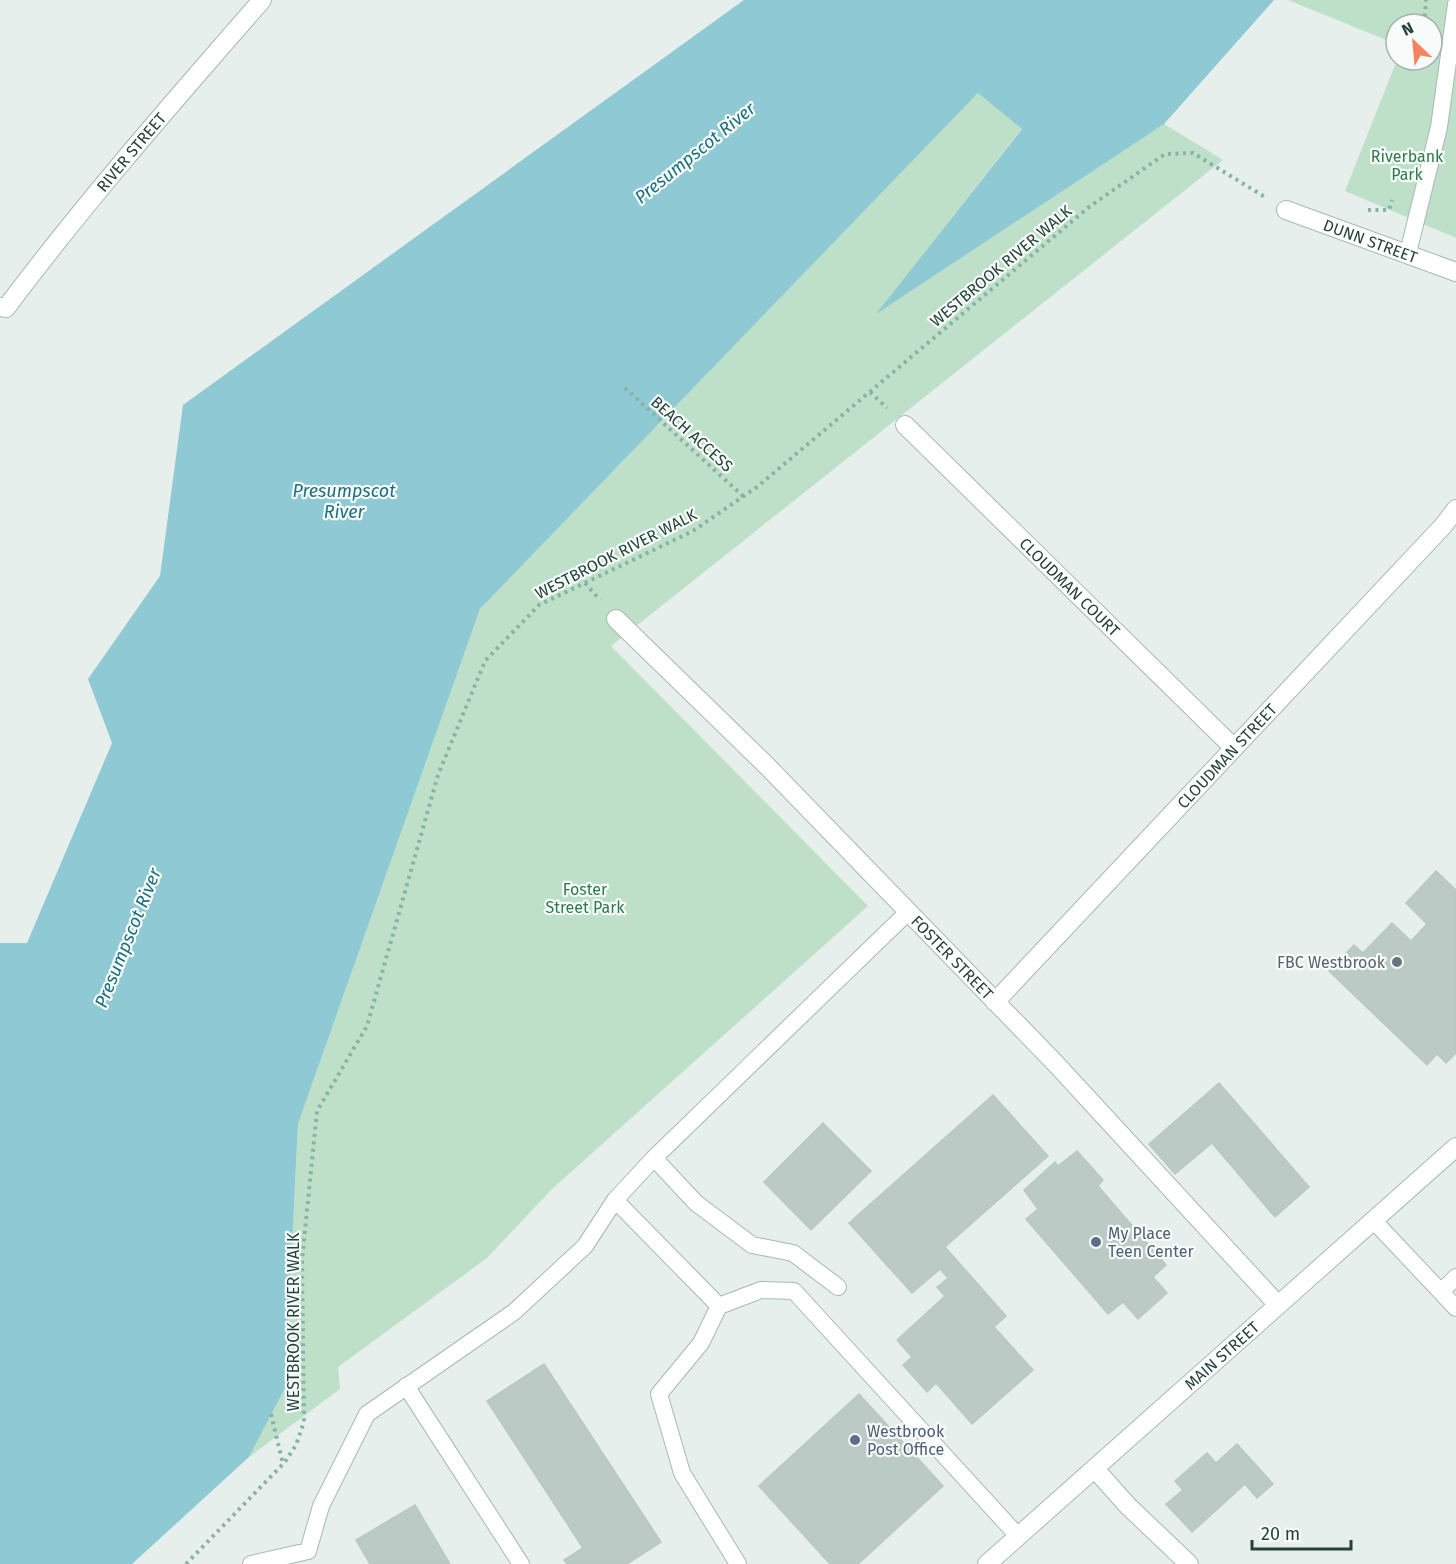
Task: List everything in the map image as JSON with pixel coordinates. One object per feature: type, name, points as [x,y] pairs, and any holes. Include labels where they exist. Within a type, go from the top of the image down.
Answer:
[{"type":"street","name":"RIVER STREET","points":[[3,308],[72,225],[109,175],[262,0]]},
{"type":"street","name":"DUNN STREET","points":[[1286,210],[1456,272]]},
{"type":"street","name":"CLOUDMAN COURT","points":[[905,425],[1234,748]]},
{"type":"street","name":"CLOUDMAN STREET","points":[[995,1002],[1443,526],[1456,508]]},
{"type":"street","name":"FOSTER STREET","points":[[616,619],[774,774],[1056,1064],[1278,1305]]},
{"type":"street","name":"MAIN STREET","points":[[987,1564],[1456,1147]]},
{"type":"street","points":[[1095,1468],[1128,1506],[1189,1564]]},
{"type":"lane","points":[[1408,253],[1439,127],[1456,4]]},
{"type":"lane","points":[[251,1564],[308,1551],[321,1506],[367,1414],[513,1312],[585,1246],[615,1200],[654,1158],[908,912]]},
{"type":"lane","points":[[654,1158],[696,1203],[752,1245],[793,1253],[838,1287]]},
{"type":"lane","points":[[615,1200],[719,1306]]},
{"type":"lane","points":[[1373,1220],[1456,1308]]},
{"type":"lane","points":[[1441,1292],[1456,1277]]},
{"type":"lane","points":[[738,1564],[682,1473],[659,1394],[701,1343],[719,1306],[761,1290],[794,1291],[1018,1536]]},
{"type":"lane","points":[[406,1386],[521,1564]]},
{"type":"path","name":"WESTBROOK RIVER WALK","points":[[186,1564],[283,1464],[296,1444],[304,1422],[302,1260],[316,1111],[367,1026],[438,776],[485,661],[539,605],[693,531],[744,497],[1089,207],[1165,154],[1193,153],[1286,210]]},
{"type":"path","points":[[1366,210],[1389,210],[1396,190]]},
{"type":"path","name":"BEACH ACCESS","points":[[625,388],[744,497]]},
{"type":"path","points":[[271,1414],[283,1464]]},
{"type":"green space","name":"Riverbank Park","points":[[1288,0],[1456,0],[1456,238],[1345,191],[1392,72],[1444,72],[1444,12],[1384,12],[1384,39]]},
{"type":"green space","name":"Foster Street Park","points":[[978,93],[1022,128],[878,312],[1164,124],[1223,160],[611,646],[868,906],[552,1189],[487,1258],[338,1367],[340,1389],[249,1457],[285,1388],[298,1124],[480,609]]},
{"type":"water","name":"Presumpscot River","points":[[744,0],[1274,0],[1164,124],[876,314],[1022,129],[978,93],[480,609],[298,1124],[285,1388],[249,1457],[132,1564],[0,1564],[0,943],[27,943],[112,743],[88,679],[160,576],[183,405]]},
{"type":"building","name":"FBC Westbrook","points":[[1436,871],[1456,890],[1456,1053],[1446,1063],[1437,1054],[1427,1065],[1329,971],[1354,945],[1363,953],[1392,923],[1411,941],[1427,924],[1406,903]]},
{"type":"building","points":[[1219,1083],[1309,1187],[1275,1217],[1212,1143],[1175,1174],[1149,1144]]},
{"type":"building","points":[[993,1095],[1048,1156],[945,1247],[1006,1316],[994,1327],[1033,1370],[972,1424],[936,1383],[927,1392],[903,1365],[912,1357],[897,1340],[945,1296],[937,1287],[948,1278],[940,1269],[912,1293],[849,1223]]},
{"type":"building","points":[[823,1123],[871,1171],[811,1230],[764,1182]]},
{"type":"building","name":"My Place Teen Center","points":[[1077,1151],[1103,1180],[1098,1186],[1166,1265],[1153,1277],[1167,1293],[1138,1319],[1123,1302],[1108,1314],[1026,1219],[1038,1209],[1024,1190],[1055,1162],[1058,1166]]},
{"type":"building","points":[[544,1364],[661,1542],[627,1564],[567,1564],[564,1560],[583,1548],[487,1401]]},
{"type":"building","name":"Westbrook Post Office","points":[[859,1394],[943,1486],[858,1564],[830,1564],[759,1486]]},
{"type":"building","points":[[1237,1444],[1273,1484],[1257,1498],[1245,1484],[1192,1532],[1166,1504],[1183,1490],[1175,1481],[1207,1453],[1216,1463]]},
{"type":"building","points":[[415,1505],[450,1564],[370,1564],[356,1540]]},
{"type":"place","name":"FBC Westbrook","points":[[1397,962]]},
{"type":"place","name":"My Place Teen Center","points":[[1096,1242]]},
{"type":"place","name":"Westbrook Post Office","points":[[855,1440]]}]
